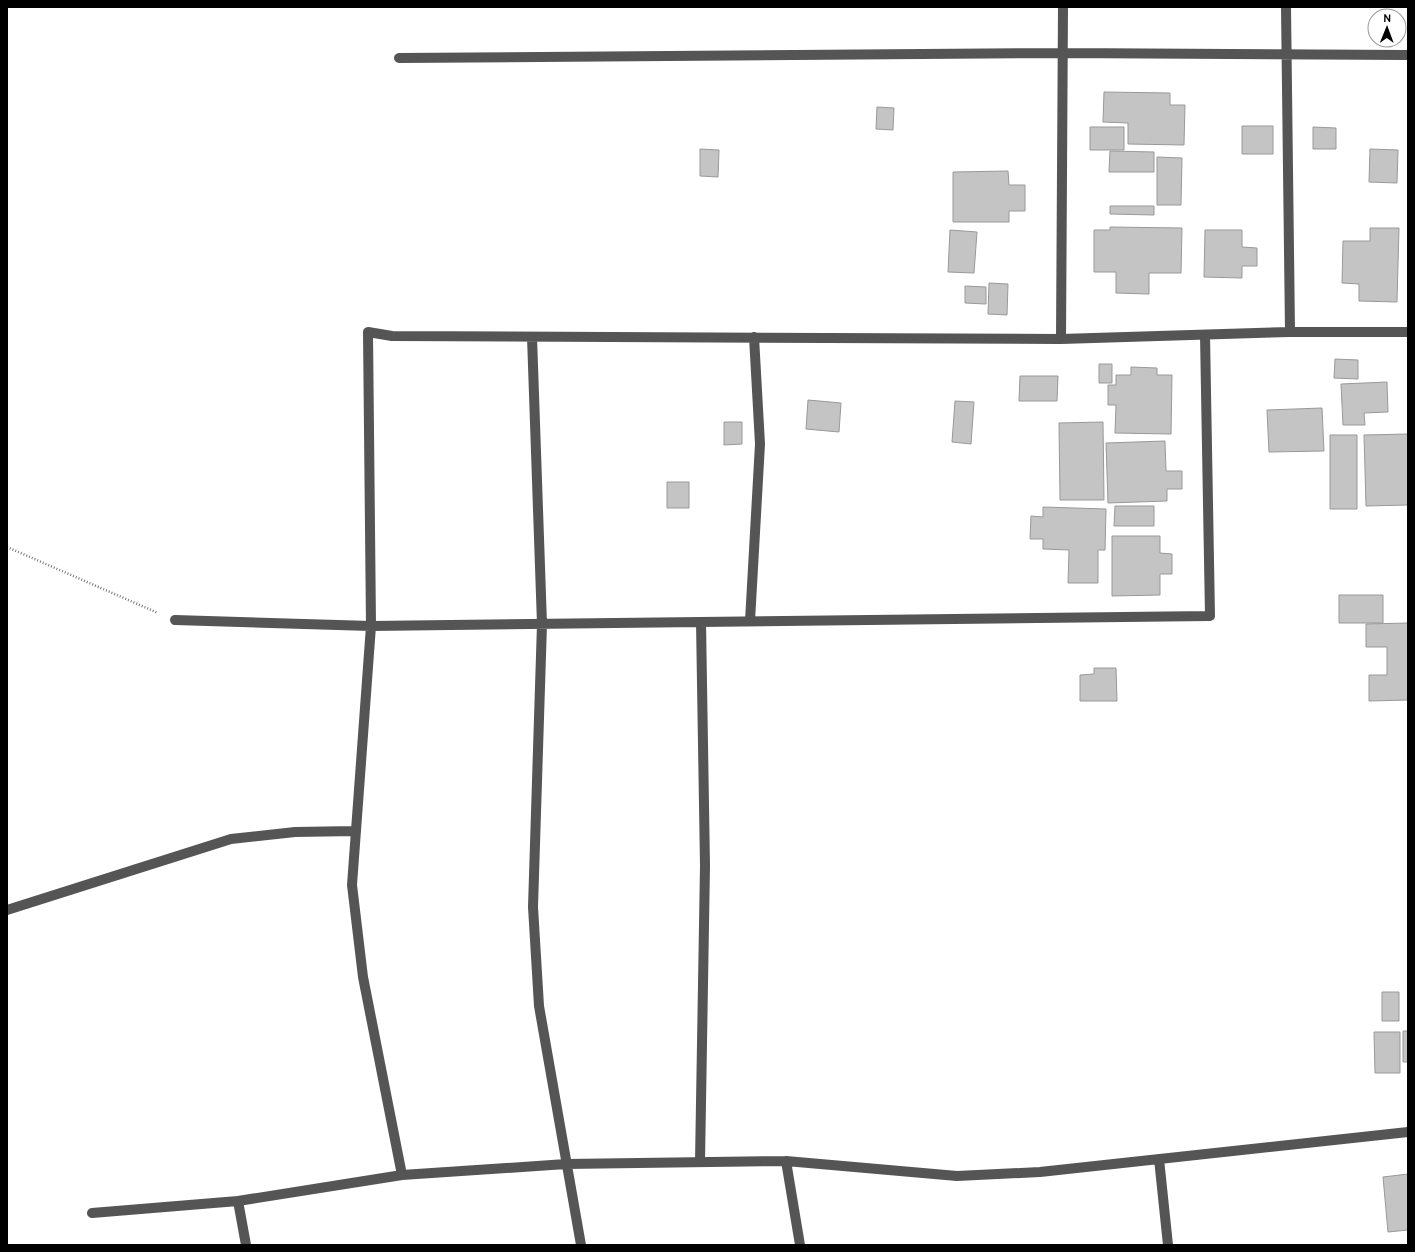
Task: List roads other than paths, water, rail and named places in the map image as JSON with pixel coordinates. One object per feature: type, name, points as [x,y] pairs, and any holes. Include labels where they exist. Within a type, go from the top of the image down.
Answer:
[{"type":"street","points":[[1061,338],[1063,7]]},
{"type":"street","points":[[1286,7],[1290,332]]},
{"type":"street","points":[[399,58],[1063,53],[1287,56],[1408,55]]},
{"type":"street","points":[[402,1175],[363,977],[352,885],[371,626],[368,332],[392,336],[1061,338],[1290,332],[1408,332]]},
{"type":"street","points":[[175,620],[371,626],[1210,616],[1205,335]]},
{"type":"street","points":[[532,336],[542,624],[533,907],[540,1006],[581,1245]]},
{"type":"street","points":[[750,621],[760,444],[754,337]]},
{"type":"street","points":[[700,1162],[705,866],[701,622]]},
{"type":"street","points":[[7,910],[231,839],[295,832],[356,831]]},
{"type":"street","points":[[92,1213],[238,1200],[402,1175],[566,1164],[786,1161],[956,1176],[1040,1172],[1408,1132]]},
{"type":"street","points":[[1158,1159],[1168,1245]]},
{"type":"street","points":[[786,1161],[800,1245]]},
{"type":"street","points":[[238,1200],[246,1245]]}]
